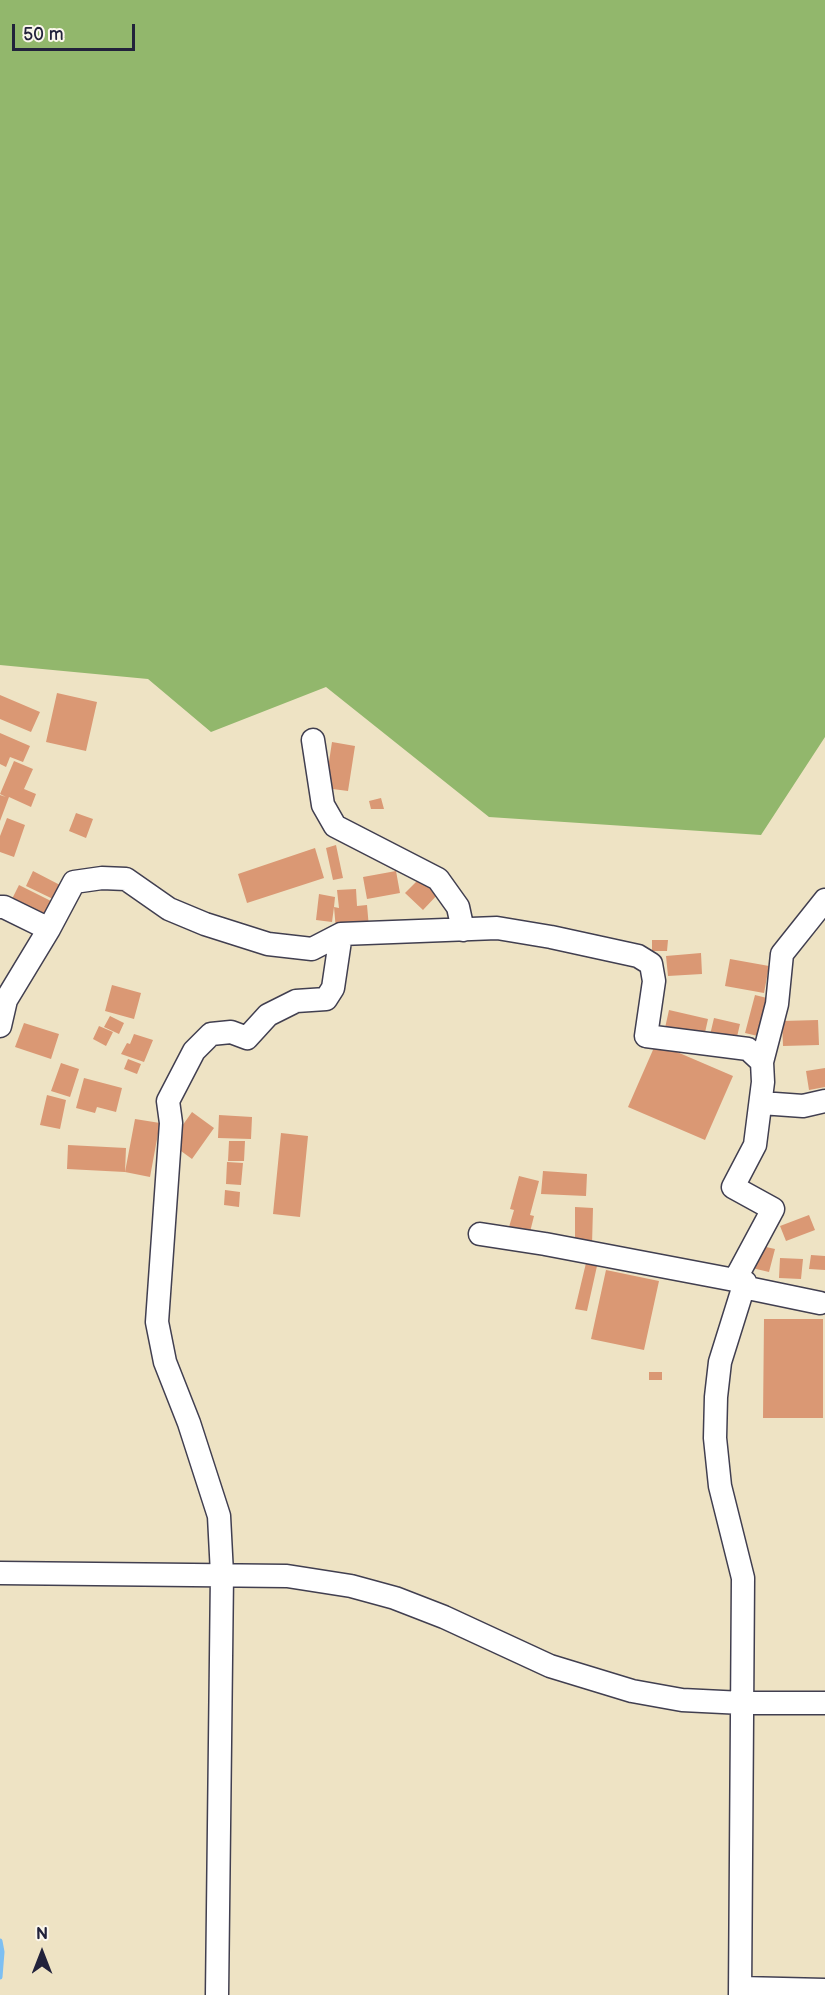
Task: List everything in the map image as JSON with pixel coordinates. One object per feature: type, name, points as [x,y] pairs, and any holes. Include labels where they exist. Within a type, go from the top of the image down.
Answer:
[{"type":"street","points":[[313,740],[323,805],[335,826],[438,879],[458,906],[463,930]]},
{"type":"street","points":[[0,1026],[6,1000],[49,929],[74,882],[102,878],[126,879],[169,909],[205,924],[268,944],[312,949],[341,934],[497,928],[552,937],[638,956],[651,964],[654,981],[646,1036],[748,1049],[762,1062]]},
{"type":"street","points":[[744,1285],[737,1276],[772,1209],[733,1187],[755,1144],[761,1103],[762,1062],[777,1004],[782,954],[825,900]]},
{"type":"street","points":[[0,907],[49,929]]},
{"type":"street","points":[[217,1995],[222,1574],[219,1516],[189,1423],[165,1362],[157,1322],[171,1124],[168,1101],[194,1051],[211,1034],[231,1032],[247,1038],[268,1015],[296,1000],[326,999],[333,988],[341,934]]},
{"type":"street","points":[[761,1103],[803,1106],[825,1101]]},
{"type":"street","points":[[480,1234],[545,1244],[820,1303]]},
{"type":"street","points":[[744,1285],[720,1362],[715,1438],[720,1486],[743,1578],[740,1991],[825,1990]]},
{"type":"street","points":[[0,1573],[287,1576],[351,1586],[424,1609],[550,1666],[632,1691],[682,1700],[742,1703],[825,1702]]},
{"type":"green space","points":[[0,0],[825,0],[825,737],[761,835],[489,817],[326,687],[211,732],[148,679],[0,665]]},
{"type":"building","points":[[57,693],[97,702],[86,751],[46,742]]},
{"type":"building","points":[[0,695],[40,712],[31,732],[0,719]]},
{"type":"building","points":[[0,733],[30,746],[23,762],[10,757],[6,767],[0,764]]},
{"type":"building","points":[[332,742],[355,746],[348,791],[325,788]]},
{"type":"building","points":[[14,761],[33,769],[24,789],[36,794],[31,807],[9,797],[0,821],[0,795],[6,797],[0,794]]},
{"type":"building","points":[[381,798],[384,809],[371,809],[369,801]]},
{"type":"building","points":[[76,813],[93,819],[86,838],[69,831]]},
{"type":"building","points":[[7,818],[25,825],[14,857],[0,852],[0,836]]},
{"type":"building","points":[[336,845],[343,878],[333,880],[326,848]]},
{"type":"building","points":[[315,848],[324,878],[247,903],[238,874]]},
{"type":"building","points":[[33,871],[60,885],[53,899],[26,886]]},
{"type":"building","points":[[396,871],[400,893],[367,899],[363,877]]},
{"type":"building","points":[[422,876],[440,892],[423,910],[405,893]]},
{"type":"building","points":[[19,885],[51,901],[42,919],[10,903]]},
{"type":"building","points":[[356,889],[357,906],[367,905],[369,928],[336,930],[334,907],[339,908],[337,890]]},
{"type":"building","points":[[319,894],[335,897],[332,922],[316,920]]},
{"type":"building","points":[[652,940],[668,940],[667,951],[652,951]]},
{"type":"building","points":[[701,953],[702,974],[668,976],[666,956]]},
{"type":"building","points":[[730,959],[769,966],[764,993],[725,986]]},
{"type":"building","points":[[112,985],[141,993],[134,1019],[105,1011]]},
{"type":"building","points":[[755,995],[771,999],[762,1037],[745,1033]]},
{"type":"building","points":[[669,1010],[708,1019],[704,1037],[665,1028]]},
{"type":"building","points":[[110,1016],[124,1023],[119,1034],[104,1027]]},
{"type":"building","points":[[714,1018],[740,1024],[736,1041],[710,1035]]},
{"type":"building","points":[[818,1020],[819,1045],[783,1046],[782,1021]]},
{"type":"building","points":[[24,1023],[59,1034],[51,1059],[15,1047]]},
{"type":"building","points":[[99,1026],[113,1032],[106,1046],[93,1039]]},
{"type":"building","points":[[134,1034],[153,1040],[144,1062],[121,1054],[127,1043],[130,1044]]},
{"type":"building","points":[[656,1043],[733,1076],[705,1140],[628,1107]]},
{"type":"building","points":[[128,1059],[141,1064],[137,1074],[124,1069]]},
{"type":"building","points":[[61,1063],[79,1069],[70,1097],[51,1091]]},
{"type":"building","points":[[825,1068],[825,1087],[809,1090],[806,1071]]},
{"type":"building","points":[[84,1078],[122,1088],[116,1112],[97,1107],[95,1113],[76,1108]]},
{"type":"building","points":[[47,1095],[66,1100],[60,1129],[40,1125]]},
{"type":"building","points":[[192,1112],[214,1128],[192,1159],[170,1143]]},
{"type":"building","points":[[219,1115],[252,1117],[251,1139],[218,1138]]},
{"type":"building","points":[[135,1119],[160,1123],[150,1177],[125,1172]]},
{"type":"building","points":[[281,1133],[308,1136],[300,1217],[273,1214]]},
{"type":"building","points":[[229,1141],[245,1141],[244,1161],[228,1161]]},
{"type":"building","points":[[68,1145],[126,1148],[125,1172],[67,1169]]},
{"type":"building","points":[[227,1162],[243,1163],[241,1185],[226,1184]]},
{"type":"building","points":[[543,1171],[587,1174],[586,1196],[541,1194]]},
{"type":"building","points":[[519,1176],[539,1181],[530,1215],[534,1216],[530,1232],[509,1227],[514,1210],[510,1209]]},
{"type":"building","points":[[225,1190],[240,1192],[239,1207],[224,1205]]},
{"type":"building","points":[[575,1207],[593,1208],[592,1245],[575,1244]]},
{"type":"building","points":[[809,1215],[815,1230],[786,1241],[780,1226]]},
{"type":"building","points":[[757,1245],[775,1249],[769,1272],[752,1268]]},
{"type":"building","points":[[811,1255],[825,1256],[825,1270],[809,1269]]},
{"type":"building","points":[[780,1258],[803,1259],[801,1279],[779,1278]]},
{"type":"building","points":[[586,1263],[597,1266],[587,1311],[575,1309]]},
{"type":"building","points":[[606,1270],[659,1281],[644,1350],[591,1339]]},
{"type":"building","points":[[764,1319],[823,1319],[823,1418],[763,1418]]},
{"type":"building","points":[[649,1372],[662,1372],[662,1380],[649,1380]]},
{"type":"waterway","points":[[0,1941],[2,1952],[0,1977]]}]
